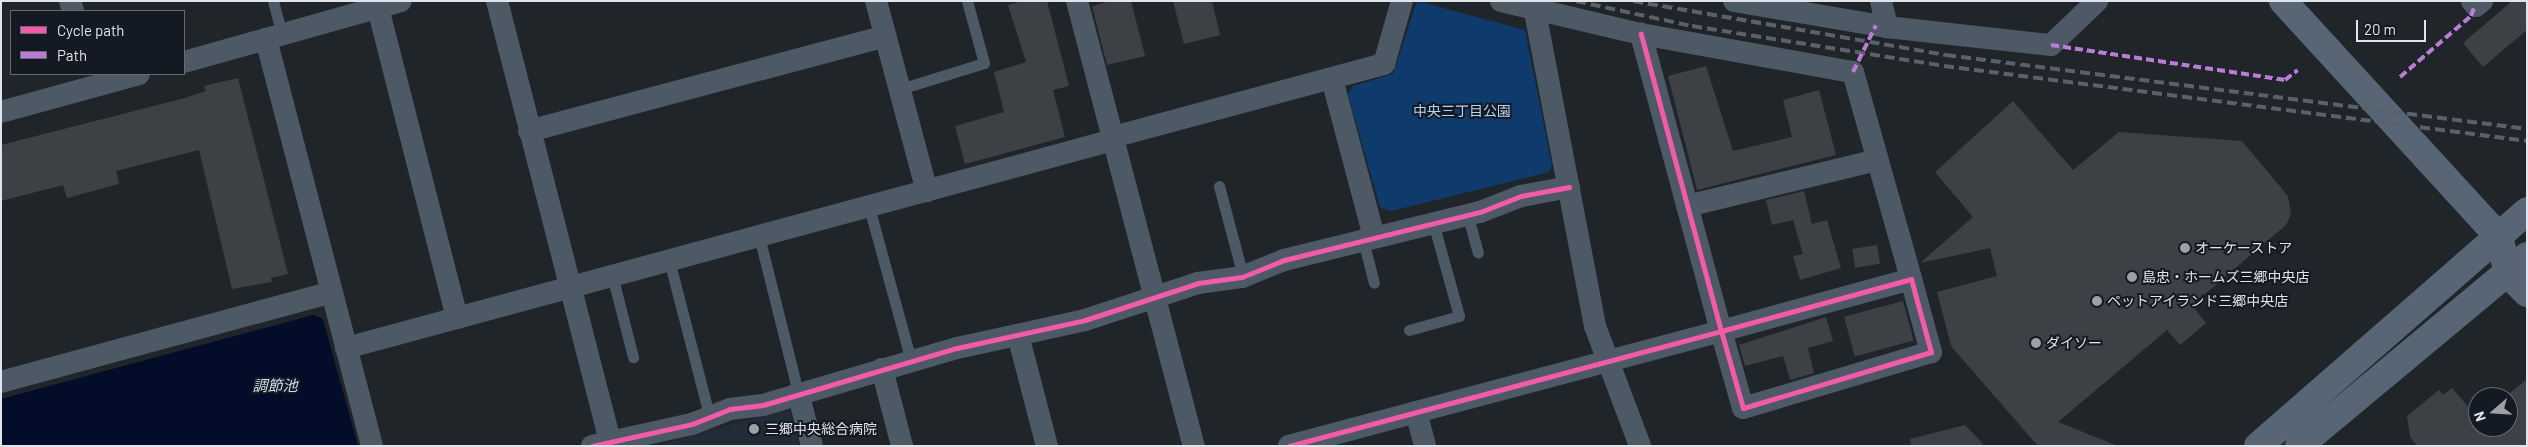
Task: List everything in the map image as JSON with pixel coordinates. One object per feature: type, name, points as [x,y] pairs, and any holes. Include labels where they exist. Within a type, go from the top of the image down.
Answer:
[{"type":"street","points":[[185,62],[400,1]]},
{"type":"street","points":[[497,1],[570,287],[604,444],[664,437],[710,418],[882,369],[912,364],[1154,298],[1198,283],[1244,276],[1284,260],[1467,213],[1521,196],[1569,187]]},
{"type":"street","points":[[876,1],[927,191]]},
{"type":"street","points":[[1077,1],[1194,446]]},
{"type":"street","points":[[346,348],[869,207],[1384,64],[1402,1]]},
{"type":"street","points":[[1501,1],[1533,6],[1641,34],[1853,72],[1930,352],[1743,408],[1641,34]]},
{"type":"street","points":[[1734,1],[1887,27],[2051,45],[2097,1]]},
{"type":"street","points":[[1881,1],[1887,27]]},
{"type":"street","points":[[2282,1],[2499,237],[2521,274],[2299,446]]},
{"type":"street","points":[[2472,1],[2476,6],[2482,1]]},
{"type":"street","points":[[1533,6],[1595,326],[1640,446]]},
{"type":"street","points":[[378,8],[457,318]]},
{"type":"street","points":[[529,131],[886,36]]},
{"type":"street","points":[[274,37],[332,292],[372,446]]},
{"type":"street","points":[[1,112],[92,80],[131,75]]},
{"type":"street","points":[[1332,79],[1369,239]]},
{"type":"street","points":[[1687,206],[1877,160]]},
{"type":"street","points":[[2258,446],[2527,212]]},
{"type":"street","points":[[2499,237],[2527,243]]},
{"type":"street","points":[[1289,446],[1911,279]]},
{"type":"street","points":[[1,382],[332,292]]},
{"type":"street","points":[[1018,335],[1047,446]]},
{"type":"street","points":[[882,369],[902,446]]},
{"type":"street","points":[[798,393],[812,446]]},
{"type":"street","points":[[1416,412],[1425,446]]},
{"type":"lane","points":[[273,1],[274,37]]},
{"type":"lane","points":[[900,89],[984,63],[967,1]]},
{"type":"lane","points":[[1220,186],[1244,276]]},
{"type":"lane","points":[[869,207],[912,364]]},
{"type":"lane","points":[[1467,213],[1478,253]]},
{"type":"lane","points":[[1409,330],[1459,316],[1433,222]]},
{"type":"lane","points":[[759,236],[798,393]]},
{"type":"lane","points":[[1369,239],[1374,283]]},
{"type":"lane","points":[[669,260],[710,418]]},
{"type":"lane","points":[[612,276],[633,356]]},
{"type":"shaded area","name":"三郷中央総合病院","points":[[782,410],[790,413],[799,446],[656,446]]},
{"type":"green space","name":"中央三丁目公園","points":[[1417,1],[1525,30],[1552,166],[1549,172],[1391,211],[1380,207],[1348,94],[1353,86],[1393,74]]},
{"type":"water","name":"調節池","points":[[313,315],[323,319],[358,446],[1,446],[1,399]]},
{"type":"building","points":[[1023,1],[1047,1],[1069,86],[1053,90],[1065,137],[965,164],[955,126],[1004,112],[994,72],[1026,62],[1008,5]]},
{"type":"building","points":[[1111,1],[1131,1],[1145,56],[1107,65],[1092,6]]},
{"type":"building","points":[[1173,1],[1212,1],[1220,35],[1184,44]]},
{"type":"building","points":[[2512,1],[2527,1],[2527,30],[2483,67],[2463,43]]},
{"type":"building","points":[[1706,66],[1733,151],[1792,137],[1783,100],[1819,90],[1836,155],[1697,190],[1668,76]]},
{"type":"building","points":[[238,78],[288,274],[271,278],[272,282],[232,289],[199,150],[116,171],[119,184],[67,198],[63,185],[1,201],[1,145],[185,98],[206,91],[204,86]]},
{"type":"building","points":[[2013,101],[2073,170],[2119,132],[2242,141],[2288,196],[2291,214],[2286,225],[2192,305],[2206,323],[2180,345],[2167,330],[2058,422],[2118,446],[2038,446],[1951,346],[1937,292],[1997,276],[1990,248],[1920,263],[1973,217],[1935,172]]},
{"type":"building","points":[[1804,191],[1812,224],[1827,220],[1841,268],[1800,280],[1793,256],[1803,254],[1793,220],[1772,225],[1766,200]]},
{"type":"building","points":[[1877,245],[1880,264],[1855,268],[1852,249]]},
{"type":"building","points":[[1903,301],[1914,341],[1855,356],[1844,317]]},
{"type":"building","points":[[1826,317],[1833,341],[1808,348],[1814,373],[1790,380],[1783,356],[1745,366],[1739,345]]},
{"type":"building","points":[[2527,379],[2527,446],[2417,446],[2410,437],[2407,416],[2439,390],[2443,395],[2452,388],[2468,406],[2468,437],[2518,437],[2517,387]]},
{"type":"building","points":[[1965,425],[1985,446],[1911,446],[1910,439]]},
{"type":"railway","points":[[1576,1],[1692,26],[1944,66],[2527,141]]},
{"type":"railway","points":[[1633,1],[1946,55],[2527,129]]},
{"type":"marked path","points":[[2400,77],[2471,16],[2475,5]]},
{"type":"marked path","points":[[1853,72],[1876,25]]},
{"type":"marked path","points":[[2051,45],[2285,80],[2298,70]]},
{"type":"cycle path","points":[[1289,446],[1721,331],[1911,279],[1931,352],[1743,408],[1721,331],[1641,34]]},
{"type":"cycle path","points":[[592,446],[692,424],[730,409],[763,405],[957,348],[1085,320],[1198,283],[1242,277],[1284,260],[1480,212],[1521,196],[1569,187]]},
{"type":"place","name":"オーケーストア","points":[[2185,248]]},
{"type":"place","name":"島忠・ホームズ三郷中央店","points":[[2132,277]]},
{"type":"place","name":"ペットアイランド三郷中央店","points":[[2097,301]]},
{"type":"place","name":"ダイソー","points":[[2036,343]]},
{"type":"place","name":"三郷中央総合病院","points":[[754,429]]}]
